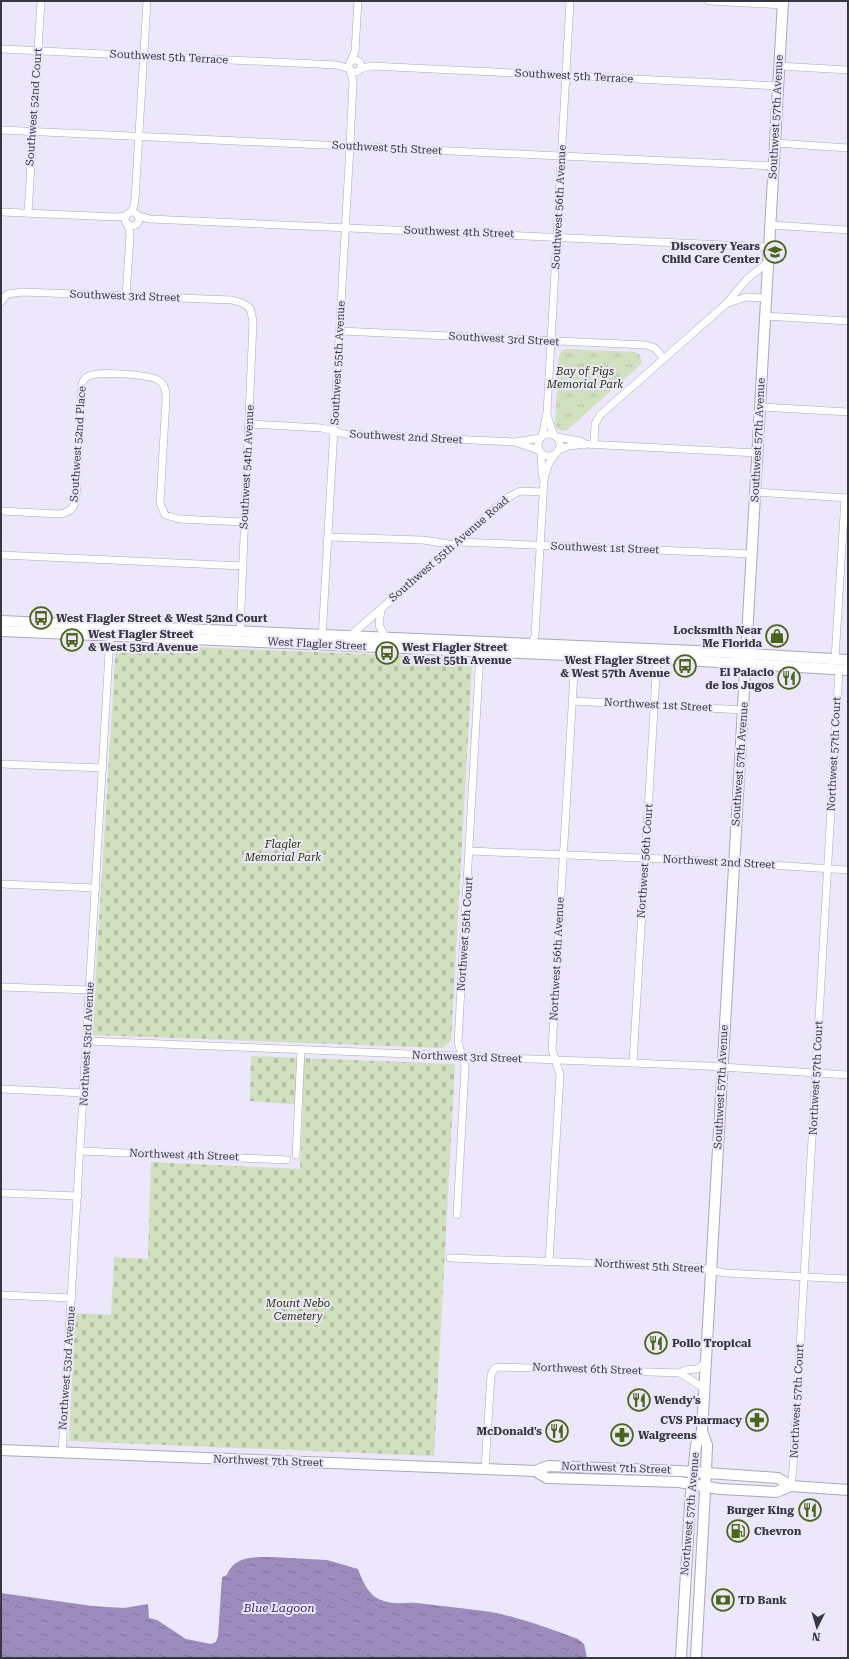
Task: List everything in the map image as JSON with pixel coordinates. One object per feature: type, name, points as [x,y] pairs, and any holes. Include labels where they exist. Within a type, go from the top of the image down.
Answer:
[{"type":"main road","name":"Southwest 57th Avenue","points":[[702,1431],[783,3]]},
{"type":"main road","name":"West Flagler Street","points":[[1,621],[110,631],[322,640],[350,636],[594,647],[746,658],[844,670]]},
{"type":"main road","name":"West Flagler Street","points":[[110,631],[133,627],[196,634],[240,632],[322,640],[335,646],[575,656],[657,659],[746,658],[848,660]]},
{"type":"main road","points":[[1,631],[91,635],[102,631],[110,631]]},
{"type":"main road","points":[[335,646],[350,636]]},
{"type":"main road","points":[[515,653],[532,644]]},
{"type":"main road","points":[[575,656],[594,647]]},
{"type":"main road","name":"Northwest 57th Avenue","points":[[681,1658],[693,1472],[696,1445],[702,1431]]},
{"type":"main road","name":"Northwest 57th Avenue","points":[[696,1658],[706,1487],[707,1445],[702,1431]]},
{"type":"main road","name":"Northwest 7th Street","points":[[1,1450],[535,1471],[548,1466],[693,1472],[778,1478],[791,1486]]},
{"type":"main road","name":"Northwest 7th Street","points":[[535,1471],[547,1478],[671,1482],[706,1487],[776,1492],[791,1486],[848,1490]]},
{"type":"main road","points":[[682,1641],[686,1658]]},
{"type":"street","name":"Southwest 52nd Court","points":[[28,213],[41,1]]},
{"type":"street","points":[[126,297],[139,136],[146,1]]},
{"type":"street","name":"Southwest 55th Avenue","points":[[322,640],[358,1]]},
{"type":"street","name":"Southwest 56th Avenue","points":[[541,437],[547,414],[570,1]]},
{"type":"street","points":[[709,1],[783,3]]},
{"type":"street","name":"Southwest 5th Terrace","points":[[1,49],[778,86]]},
{"type":"street","points":[[779,66],[848,70]]},
{"type":"street","name":"Southwest 5th Street","points":[[1,130],[774,166]]},
{"type":"street","points":[[775,143],[848,148]]},
{"type":"street","name":"Southwest 4th Street","points":[[1,212],[557,236],[768,247]]},
{"type":"street","points":[[770,225],[848,230]]},
{"type":"street","points":[[594,445],[595,424],[599,417],[726,304],[748,278],[768,262]]},
{"type":"street","name":"Southwest 3rd Street","points":[[3,299],[11,293],[23,292],[232,300],[246,305]]},
{"type":"street","points":[[726,304],[746,297],[766,298]]},
{"type":"street","name":"Southwest 54th Avenue","points":[[240,632],[253,317],[250,308],[246,305]]},
{"type":"street","points":[[765,316],[848,321]]},
{"type":"street","name":"Southwest 3rd Street","points":[[340,331],[648,345],[656,349],[664,359]]},
{"type":"street","name":"Southwest 52nd Place","points":[[1,511],[59,514],[72,510],[75,505],[76,498],[81,393],[84,379],[90,375],[100,374],[150,377],[160,381],[164,386],[166,394],[160,503],[165,515],[179,519],[244,522]]},
{"type":"street","points":[[760,407],[848,412]]},
{"type":"street","name":"Southwest 56th Avenue","points":[[547,414],[550,428],[556,436]]},
{"type":"street","name":"Southwest 2nd Street","points":[[249,424],[322,428],[345,434],[515,442],[541,437]]},
{"type":"street","points":[[544,479],[542,474],[540,452],[537,445],[541,437],[548,434],[580,441],[585,444]]},
{"type":"street","points":[[556,436],[560,442],[559,450]]},
{"type":"street","name":"Southwest 2nd Street","points":[[515,442],[540,452]]},
{"type":"street","points":[[532,644],[535,634],[544,479],[549,463],[559,450],[569,446],[585,444],[757,453]]},
{"type":"street","points":[[540,452],[546,456],[554,456]]},
{"type":"street","name":"Southwest 55th Avenue Road","points":[[350,636],[457,544],[512,494],[520,491],[543,492]]},
{"type":"street","points":[[755,492],[846,498],[835,659]]},
{"type":"street","name":"Southwest 1st Street","points":[[328,536],[413,540],[457,544],[752,554]]},
{"type":"street","points":[[1,555],[242,566]]},
{"type":"street","name":"Southwest 55th Avenue Road","points":[[381,609],[379,625],[386,638]]},
{"type":"street","name":"Northwest 53rd Avenue","points":[[62,1453],[81,1151],[110,631]]},
{"type":"street","name":"Northwest 55th Court","points":[[457,1215],[465,1067],[458,1042],[470,851],[480,652]]},
{"type":"street","name":"Northwest 56th Avenue","points":[[550,1262],[560,1075],[552,1049],[575,656]]},
{"type":"street","name":"Northwest 56th Court","points":[[633,1063],[657,659]]},
{"type":"street","name":"Northwest 57th Court","points":[[791,1486],[827,869],[844,670]]},
{"type":"street","name":"Northwest 1st Street","points":[[572,701],[744,710]]},
{"type":"street","points":[[1,764],[103,768]]},
{"type":"street","name":"Northwest 2nd Street","points":[[470,851],[563,856],[645,858],[848,870]]},
{"type":"street","points":[[1,884],[96,888]]},
{"type":"street","points":[[1,987],[90,990]]},
{"type":"street","name":"Northwest 3rd Street","points":[[87,1040],[722,1067],[848,1075]]},
{"type":"street","points":[[296,1155],[301,1050]]},
{"type":"street","points":[[1,1089],[84,1093]]},
{"type":"street","name":"Northwest 4th Street","points":[[81,1151],[287,1160]]},
{"type":"street","points":[[1,1193],[78,1196]]},
{"type":"street","name":"Northwest 5th Street","points":[[450,1258],[696,1267],[725,1273],[848,1279]]},
{"type":"street","points":[[1,1295],[72,1298]]},
{"type":"street","name":"Northwest 6th Street","points":[[485,1469],[491,1375],[494,1368],[501,1366],[680,1373],[685,1370],[696,1369],[706,1363]]},
{"type":"street","points":[[680,1373],[704,1389]]},
{"type":"green space","name":"Bay of Pigs Memorial Park","points":[[563,350],[635,352],[639,354],[642,362],[567,430],[563,431],[558,429],[555,423],[559,356]]},
{"type":"green space","name":"Flagler Memorial Park","points":[[116,644],[465,658],[472,666],[451,1041],[442,1048],[92,1035]]},
{"type":"green space","name":"Mount Nebo Cemetery","points":[[251,1056],[455,1064],[434,1456],[69,1441],[75,1313],[111,1315],[114,1257],[148,1259],[151,1162],[300,1169],[303,1105],[250,1101]]},
{"type":"water","name":"Blue Lagoon","points":[[259,1557],[327,1560],[358,1569],[364,1584],[370,1593],[379,1599],[388,1602],[417,1603],[484,1611],[532,1623],[578,1639],[584,1644],[587,1658],[1,1658],[1,1593],[92,1606],[124,1608],[148,1604],[149,1618],[157,1620],[186,1639],[211,1644],[216,1642],[218,1636],[222,1577],[227,1575],[230,1569],[240,1561]]},
{"type":"place","name":"Discovery Years Child Care Center","points":[[775,252]]},
{"type":"place","name":"West Flagler Street & West 52nd Court","points":[[41,618]]},
{"type":"place","name":"Locksmith Near Me Florida","points":[[777,636]]},
{"type":"place","name":"West Flagler Street & West 53rd Avenue","points":[[72,640]]},
{"type":"place","name":"West Flagler Street & West 55th Avenue","points":[[387,653]]},
{"type":"place","name":"West Flagler Street & West 57th Avenue","points":[[685,666]]},
{"type":"place","name":"El Palacio de los Jugos","points":[[789,678]]},
{"type":"place","name":"Pollo Tropical","points":[[656,1343]]},
{"type":"place","name":"Wendy's","points":[[639,1400]]},
{"type":"place","name":"CVS Pharmacy","points":[[757,1420]]},
{"type":"place","name":"McDonald's","points":[[557,1431]]},
{"type":"place","name":"Walgreens","points":[[622,1435]]},
{"type":"place","name":"Burger King","points":[[810,1510]]},
{"type":"place","name":"Chevron","points":[[738,1531]]},
{"type":"place","name":"TD Bank","points":[[723,1600]]}]
